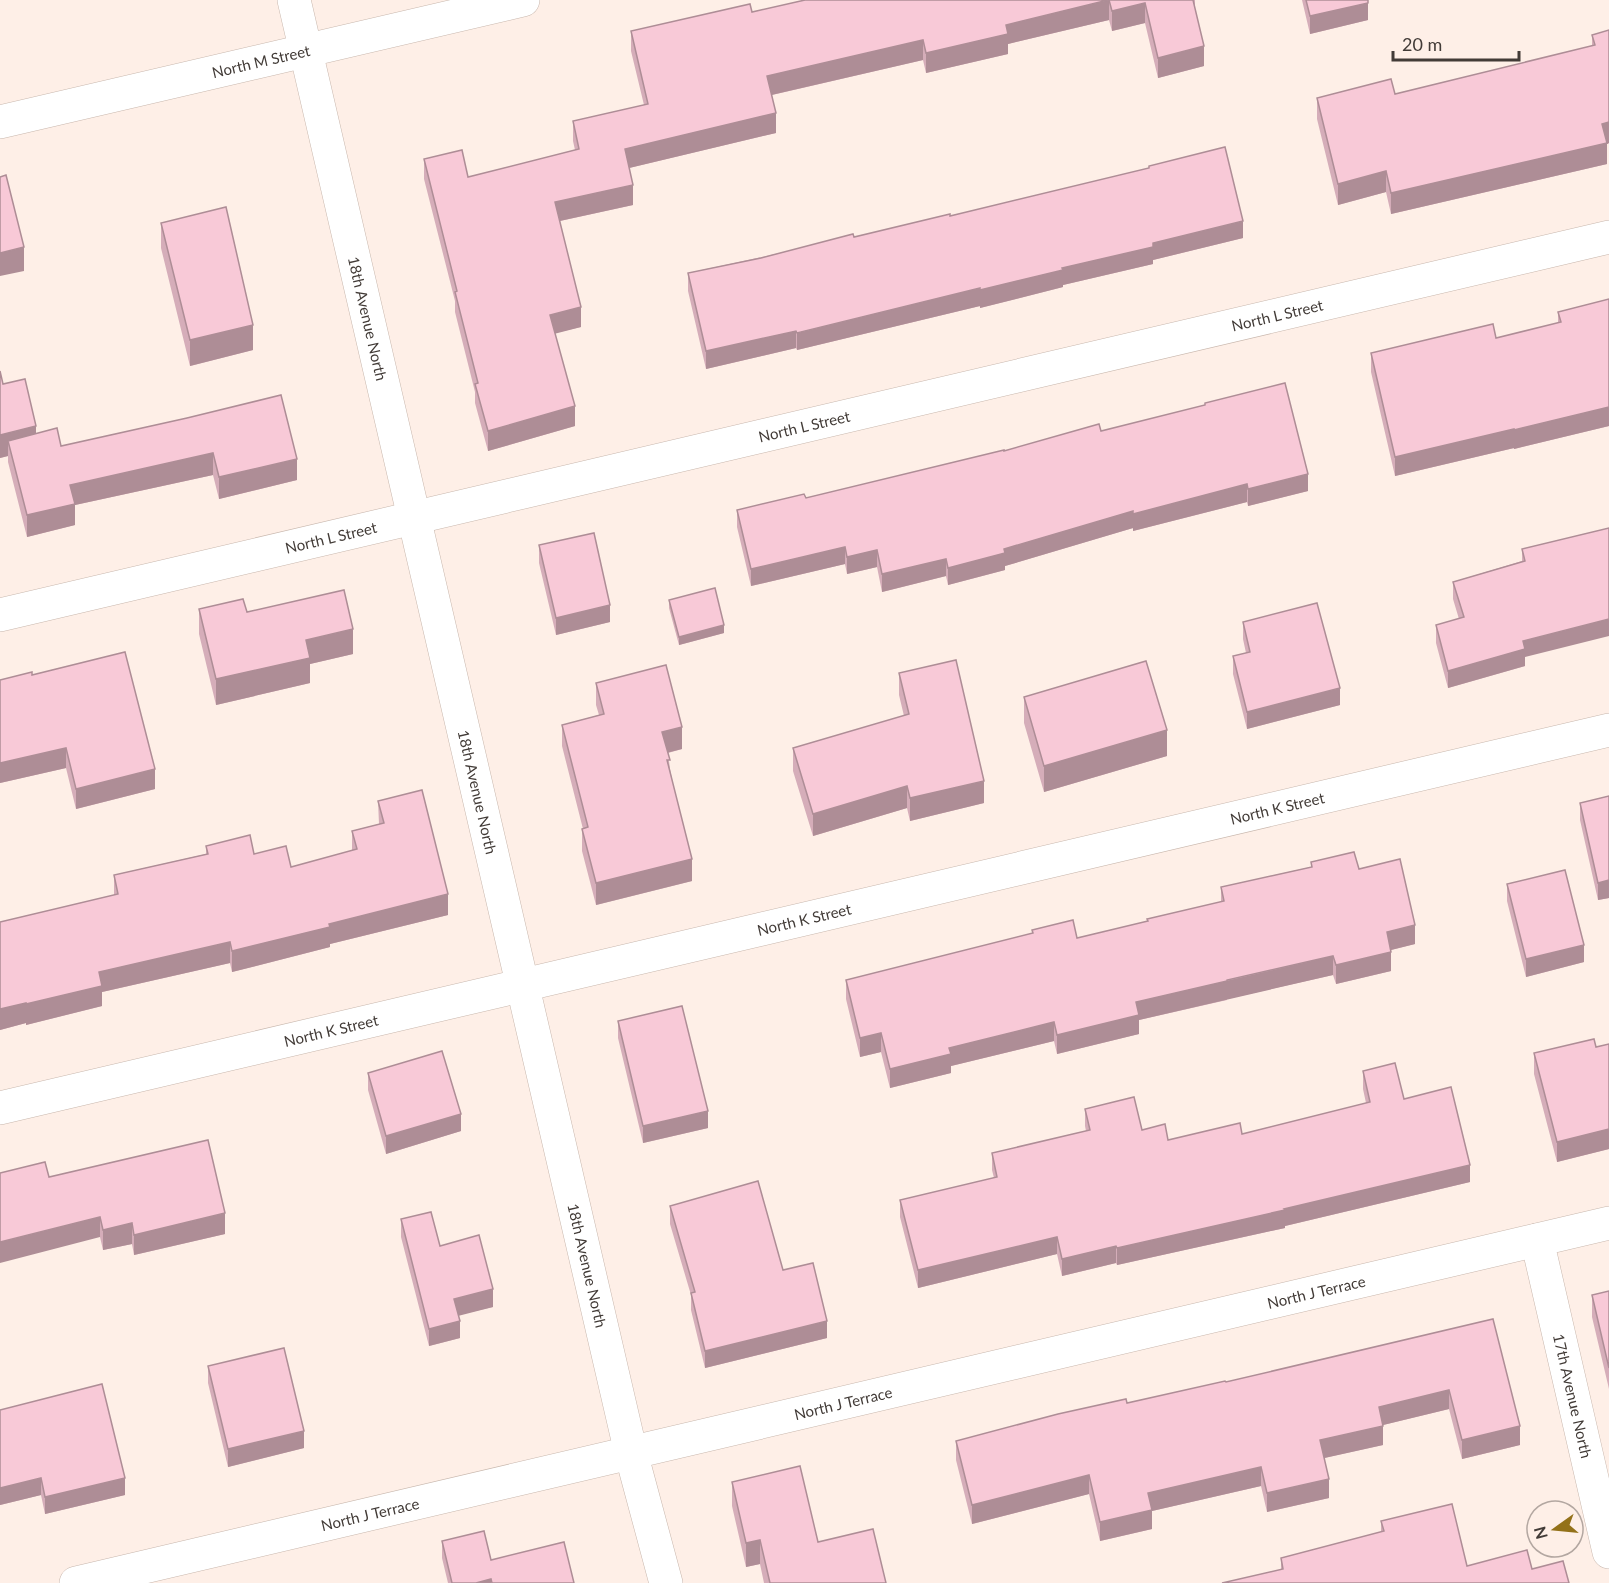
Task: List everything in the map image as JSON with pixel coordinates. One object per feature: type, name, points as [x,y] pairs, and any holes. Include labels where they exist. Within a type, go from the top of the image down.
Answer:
[{"type":"street","name":"18th Avenue North","points":[[294,0],[631,1453],[666,1583]]},
{"type":"street","name":"North M Street","points":[[0,122],[523,0]]},
{"type":"street","name":"North L Street","points":[[0,615],[1609,237]]},
{"type":"street","name":"North K Street","points":[[0,1108],[1609,730]]},
{"type":"street","name":"North J Terrace","points":[[76,1583],[1609,1223]]},
{"type":"street","name":"17th Avenue North","points":[[1537,1240],[1609,1552]]},
{"type":"building","points":[[805,0],[1108,0],[1006,25],[1008,34],[926,53],[923,40],[767,76],[776,113],[625,149],[633,185],[555,202],[581,307],[550,315],[575,406],[488,431],[475,384],[478,383],[455,292],[457,291],[424,159],[462,150],[468,177],[579,149],[573,121],[648,104],[631,31],[750,4],[752,12]]},
{"type":"building","points":[[1109,0],[1193,0],[1204,46],[1158,58],[1145,3],[1112,11]]},
{"type":"building","points":[[1306,0],[1368,0],[1368,3],[1310,16]]},
{"type":"building","points":[[1609,30],[1609,122],[1602,124],[1607,143],[1391,193],[1386,171],[1338,184],[1317,98],[1391,79],[1395,94],[1595,45],[1592,35]]},
{"type":"building","points":[[1225,147],[1243,221],[1153,243],[1153,247],[1062,268],[1063,270],[797,333],[796,331],[706,351],[688,273],[761,258],[853,234],[854,237],[950,214],[950,216],[1149,168],[1149,166]]},
{"type":"building","points":[[6,175],[24,247],[0,253],[0,177]]},
{"type":"building","points":[[226,207],[253,325],[190,340],[161,223]]},
{"type":"building","points":[[1609,299],[1609,407],[1395,457],[1371,353],[1493,324],[1496,338],[1561,322],[1558,312]]},
{"type":"building","points":[[0,371],[3,384],[25,379],[36,426],[0,435]]},
{"type":"building","points":[[1285,383],[1308,474],[1248,489],[1247,484],[1133,514],[1133,511],[1004,549],[1005,553],[948,568],[946,559],[882,574],[877,550],[847,557],[845,547],[751,569],[737,510],[804,494],[806,498],[1004,451],[1099,424],[1101,431]]},
{"type":"building","points":[[281,395],[297,459],[219,477],[213,453],[70,485],[75,504],[27,515],[8,441],[57,428],[61,446]]},
{"type":"building","points":[[1609,528],[1609,619],[1523,641],[1525,649],[1448,671],[1436,625],[1464,617],[1453,582],[1525,561],[1522,549]]},
{"type":"building","points":[[594,533],[610,605],[556,618],[539,545]]},
{"type":"building","points":[[715,588],[724,625],[679,637],[669,600]]},
{"type":"building","points":[[344,590],[353,629],[306,640],[310,658],[216,679],[199,609],[243,599],[247,612]]},
{"type":"building","points":[[1317,603],[1340,688],[1247,712],[1233,656],[1250,652],[1243,622]]},
{"type":"building","points":[[125,652],[155,769],[76,789],[66,748],[0,763],[0,680],[32,672],[32,675]]},
{"type":"building","points":[[956,660],[984,781],[910,798],[907,786],[813,814],[793,748],[909,714],[899,673]]},
{"type":"building","points":[[1146,661],[1167,730],[1044,766],[1024,697]]},
{"type":"building","points":[[666,665],[682,727],[662,732],[692,859],[596,883],[582,829],[588,827],[562,725],[604,714],[596,683]]},
{"type":"building","points":[[422,790],[448,894],[232,951],[230,942],[99,972],[102,986],[0,1009],[0,922],[118,894],[114,875],[208,854],[206,846],[250,835],[254,854],[286,846],[291,867],[357,849],[352,831],[384,823],[378,801]]},
{"type":"building","points":[[1609,796],[1609,880],[1598,883],[1580,803]]},
{"type":"building","points":[[1354,852],[1359,869],[1400,859],[1415,925],[1387,932],[1391,952],[1336,965],[1333,956],[1227,980],[1136,1002],[1139,1015],[1057,1035],[1054,1022],[949,1048],[951,1054],[890,1069],[881,1033],[860,1038],[846,980],[1033,933],[1032,930],[1073,920],[1077,938],[1148,921],[1147,919],[1224,901],[1221,887],[1312,867],[1311,862]]},
{"type":"building","points":[[1565,870],[1584,945],[1526,959],[1507,884]]},
{"type":"building","points":[[682,1006],[708,1111],[643,1126],[618,1021]]},
{"type":"building","points":[[1594,1039],[1596,1047],[1609,1044],[1609,1129],[1557,1142],[1534,1053]]},
{"type":"building","points":[[442,1051],[461,1114],[386,1136],[368,1073]]},
{"type":"building","points":[[1395,1063],[1404,1099],[1451,1087],[1470,1165],[1285,1210],[1062,1259],[1057,1237],[918,1270],[900,1200],[997,1177],[992,1153],[1090,1130],[1085,1109],[1134,1097],[1142,1130],[1165,1124],[1168,1140],[1240,1123],[1242,1134],[1370,1102],[1363,1071]]},
{"type":"building","points":[[208,1140],[225,1213],[134,1235],[132,1223],[103,1230],[100,1217],[0,1242],[0,1173],[45,1162],[49,1177]]},
{"type":"building","points":[[758,1181],[783,1270],[813,1263],[827,1321],[705,1351],[691,1293],[695,1292],[670,1206]]},
{"type":"building","points":[[431,1212],[440,1246],[479,1235],[493,1289],[454,1299],[460,1321],[429,1329],[401,1219]]},
{"type":"building","points":[[1609,1291],[1609,1368],[1592,1295]]},
{"type":"building","points":[[1493,1319],[1520,1426],[1462,1440],[1449,1390],[1379,1407],[1383,1426],[1320,1440],[1329,1479],[1267,1493],[1261,1467],[1148,1493],[1152,1510],[1100,1522],[1089,1475],[972,1505],[956,1441],[1058,1414],[1126,1399],[1127,1403],[1226,1382]]},
{"type":"building","points":[[284,1348],[304,1431],[228,1449],[208,1366]]},
{"type":"building","points":[[102,1384],[125,1478],[45,1497],[41,1478],[0,1488],[0,1410]]},
{"type":"building","points":[[800,1466],[818,1542],[873,1529],[886,1583],[770,1583],[760,1540],[746,1543],[732,1482]]},
{"type":"building","points":[[1452,1504],[1467,1566],[1525,1551],[1525,1559],[1529,1559],[1532,1569],[1563,1561],[1569,1583],[1222,1583],[1283,1569],[1281,1558],[1384,1531],[1381,1521]]},
{"type":"building","points":[[484,1531],[491,1560],[564,1542],[574,1583],[492,1583],[491,1579],[476,1583],[452,1583],[442,1541]]}]
